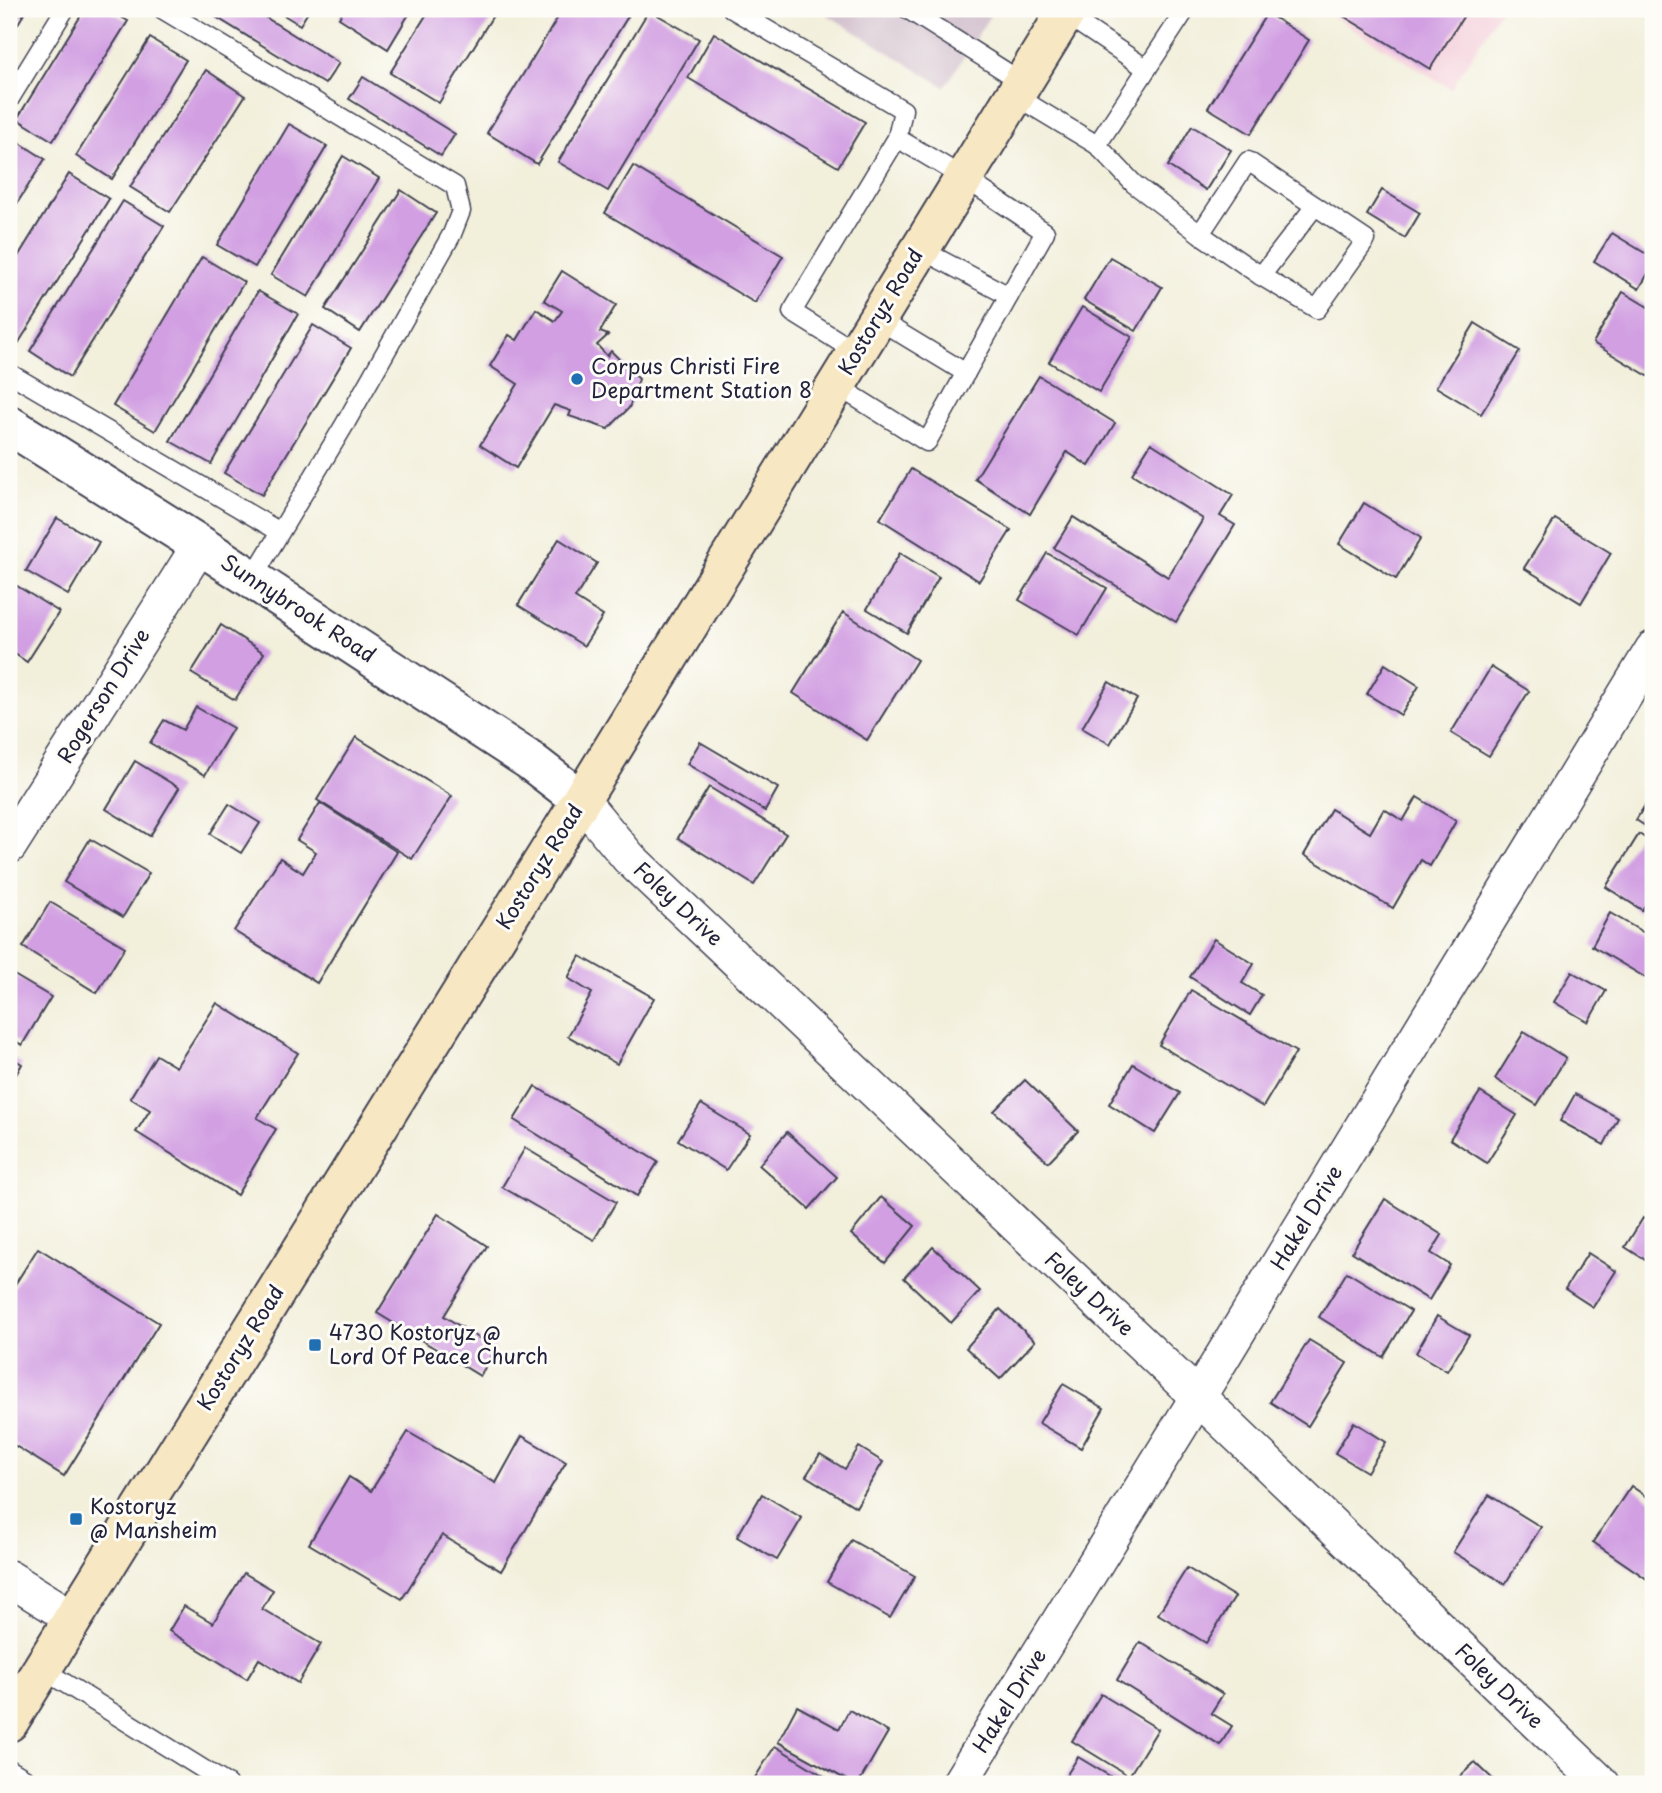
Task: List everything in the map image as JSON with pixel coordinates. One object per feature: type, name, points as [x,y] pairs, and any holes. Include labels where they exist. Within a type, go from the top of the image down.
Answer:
[{"type":"main road","name":"Kostoryz Road","points":[[9,1722],[1066,11]]},
{"type":"street","name":"Sunnybrook Road","points":[[9,425],[200,545],[529,760],[581,800]]},
{"type":"street","name":"Rogerson Drive","points":[[9,846],[200,545]]},
{"type":"street","name":"Hakel Drive","points":[[959,1784],[1653,649]]},
{"type":"street","name":"Foley Drive","points":[[581,800],[629,858],[1602,1784]]},
{"type":"street","points":[[9,1578],[73,1618]]},
{"type":"lane","points":[[9,100],[65,9]]},
{"type":"lane","points":[[162,9],[455,186],[461,211],[452,234],[345,424],[252,579]]},
{"type":"lane","points":[[732,9],[903,110],[897,138],[792,312],[856,352]]},
{"type":"lane","points":[[907,9],[1097,145],[1134,184],[1200,234],[1261,276],[1317,309],[1366,240],[1248,161],[1200,234]]},
{"type":"lane","points":[[1097,145],[1186,9]]},
{"type":"lane","points":[[1066,11],[1147,69]]},
{"type":"lane","points":[[836,385],[927,442],[1045,232],[963,177],[897,138]]},
{"type":"lane","points":[[1261,276],[1315,206]]},
{"type":"lane","points":[[919,249],[1009,296]]},
{"type":"lane","points":[[877,319],[966,373]]},
{"type":"lane","points":[[9,373],[280,531]]},
{"type":"lane","points":[[42,1669],[227,1784]]},
{"type":"lane","points":[[9,1769],[34,1784]]},
{"type":"shaded area","points":[[818,9],[994,9],[945,87]]},
{"type":"shaded area","points":[[1321,9],[1501,9],[1451,89]]},
{"type":"building","points":[[9,9],[27,9],[9,38]]},
{"type":"building","points":[[85,9],[107,9],[128,21],[53,141],[17,119]]},
{"type":"building","points":[[203,9],[252,9],[339,63],[325,84]]},
{"type":"building","points":[[274,9],[310,9],[300,25]]},
{"type":"building","points":[[344,9],[412,9],[388,49],[339,18]]},
{"type":"building","points":[[430,9],[497,9],[439,103],[390,73]]},
{"type":"building","points":[[563,9],[623,9],[630,13],[537,164],[487,133]]},
{"type":"building","points":[[1332,9],[1468,9],[1430,69]]},
{"type":"building","points":[[649,10],[699,39],[608,191],[558,162]]},
{"type":"building","points":[[1267,13],[1309,40],[1251,134],[1208,108]]},
{"type":"building","points":[[714,33],[865,122],[838,167],[688,78]]},
{"type":"building","points":[[150,38],[186,60],[112,179],[76,156]]},
{"type":"building","points":[[206,70],[245,96],[170,212],[130,187]]},
{"type":"building","points":[[363,77],[455,134],[441,156],[349,99]]},
{"type":"building","points":[[289,124],[327,146],[255,267],[217,245]]},
{"type":"building","points":[[1192,126],[1231,150],[1206,190],[1168,166]]},
{"type":"building","points":[[9,136],[45,159],[9,216]]},
{"type":"building","points":[[343,156],[379,178],[308,297],[271,275]]},
{"type":"building","points":[[633,166],[783,256],[755,303],[605,213]]},
{"type":"building","points":[[69,174],[109,199],[16,347],[9,343],[9,271]]},
{"type":"building","points":[[401,190],[436,213],[360,332],[325,309]]},
{"type":"building","points":[[1382,190],[1420,213],[1405,238],[1367,215]]},
{"type":"building","points":[[123,201],[164,226],[70,377],[30,351]]},
{"type":"building","points":[[1612,233],[1653,258],[1653,265],[1639,289],[1594,261]]},
{"type":"building","points":[[202,257],[244,282],[155,431],[113,406]]},
{"type":"building","points":[[1110,257],[1162,287],[1136,331],[1084,300]]},
{"type":"building","points":[[562,271],[616,305],[600,332],[608,335],[597,345],[607,356],[611,351],[639,379],[629,408],[608,429],[569,416],[571,411],[554,405],[516,468],[480,445],[518,384],[490,366],[509,335],[517,340],[536,309],[555,321],[562,311],[544,300]]},
{"type":"building","points":[[258,291],[298,314],[211,464],[170,441]]},
{"type":"building","points":[[1623,292],[1653,310],[1653,379],[1593,343]]},
{"type":"building","points":[[1082,307],[1132,337],[1099,392],[1049,362]]},
{"type":"building","points":[[1475,323],[1520,351],[1481,414],[1436,387]]},
{"type":"building","points":[[313,325],[351,348],[262,495],[224,473]]},
{"type":"building","points":[[1039,376],[1115,423],[1089,466],[1067,452],[1030,514],[975,479]]},
{"type":"building","points":[[1151,443],[1233,495],[1220,516],[1235,525],[1176,622],[1054,548],[1073,517],[1168,577],[1203,519],[1132,474]]},
{"type":"building","points":[[911,469],[1011,530],[979,581],[880,519]]},
{"type":"building","points":[[1364,503],[1421,538],[1396,579],[1339,544]]},
{"type":"building","points":[[57,518],[99,542],[68,595],[26,571]]},
{"type":"building","points":[[1555,519],[1611,553],[1581,603],[1524,568]]},
{"type":"building","points":[[559,539],[597,563],[575,598],[603,616],[584,646],[518,605]]},
{"type":"building","points":[[900,553],[939,577],[907,633],[867,609]]},
{"type":"building","points":[[1047,553],[1107,588],[1079,635],[1019,600]]},
{"type":"building","points":[[9,581],[59,612],[27,662],[9,650]]},
{"type":"building","points":[[843,612],[917,660],[867,740],[793,693]]},
{"type":"building","points":[[221,625],[264,653],[235,700],[191,673]]},
{"type":"building","points":[[1385,664],[1419,686],[1401,715],[1367,694]]},
{"type":"building","points":[[1491,667],[1529,691],[1489,756],[1451,733]]},
{"type":"building","points":[[1109,682],[1137,699],[1110,744],[1082,728]]},
{"type":"building","points":[[196,707],[233,728],[205,775],[150,743],[164,720],[183,730]]},
{"type":"building","points":[[356,737],[452,796],[412,859],[317,800]]},
{"type":"building","points":[[700,742],[778,788],[765,811],[687,764]]},
{"type":"building","points":[[135,761],[179,788],[150,836],[106,809]]},
{"type":"building","points":[[709,787],[786,834],[754,885],[678,838]]},
{"type":"building","points":[[1653,792],[1653,831],[1636,820]]},
{"type":"building","points":[[1417,797],[1456,821],[1430,866],[1421,860],[1393,908],[1304,855],[1331,809],[1370,833],[1384,809],[1403,821]]},
{"type":"building","points":[[320,803],[397,852],[317,983],[234,931],[280,858],[303,873],[316,852],[297,840]]},
{"type":"building","points":[[229,804],[260,823],[241,853],[210,834]]},
{"type":"building","points":[[1639,834],[1653,843],[1653,893],[1642,910],[1606,887]]},
{"type":"building","points":[[90,839],[149,873],[123,917],[64,882]]},
{"type":"building","points":[[50,902],[125,947],[97,993],[23,947]]},
{"type":"building","points":[[1610,913],[1653,938],[1653,982],[1592,946]]},
{"type":"building","points":[[1214,939],[1254,964],[1242,983],[1262,995],[1250,1015],[1190,977]]},
{"type":"building","points":[[580,956],[654,998],[617,1064],[568,1036],[592,993],[568,978]]},
{"type":"building","points":[[9,972],[51,997],[22,1045],[9,1037]]},
{"type":"building","points":[[1572,972],[1606,991],[1588,1022],[1554,1002]]},
{"type":"building","points":[[1191,990],[1296,1052],[1263,1107],[1159,1045]]},
{"type":"building","points":[[217,1003],[298,1053],[257,1118],[276,1129],[237,1195],[136,1132],[150,1110],[130,1098],[156,1055],[176,1067]]},
{"type":"building","points":[[1524,1032],[1566,1058],[1537,1105],[1495,1079]]},
{"type":"building","points":[[9,1056],[22,1064],[9,1087]]},
{"type":"building","points":[[1133,1064],[1180,1093],[1155,1133],[1109,1104]]},
{"type":"building","points":[[1025,1080],[1078,1131],[1048,1162],[994,1111]]},
{"type":"building","points":[[535,1086],[658,1162],[637,1196],[514,1120]]},
{"type":"building","points":[[1480,1092],[1517,1115],[1487,1163],[1450,1139]]},
{"type":"building","points":[[1575,1094],[1618,1118],[1604,1145],[1560,1121]]},
{"type":"building","points":[[701,1104],[750,1134],[726,1170],[678,1140]]},
{"type":"building","points":[[787,1132],[837,1177],[809,1209],[759,1165]]},
{"type":"building","points":[[525,1148],[616,1202],[594,1240],[502,1187]]},
{"type":"building","points":[[881,1197],[915,1226],[885,1263],[851,1234]]},
{"type":"building","points":[[1385,1199],[1442,1235],[1431,1253],[1450,1265],[1429,1300],[1352,1252]]},
{"type":"building","points":[[438,1214],[487,1246],[444,1316],[496,1349],[480,1376],[377,1313]]},
{"type":"building","points":[[1643,1218],[1653,1225],[1653,1265],[1625,1247]]},
{"type":"building","points":[[933,1247],[980,1291],[951,1323],[904,1278]]},
{"type":"building","points":[[38,1248],[159,1323],[64,1476],[9,1442],[9,1294]]},
{"type":"building","points":[[1588,1253],[1616,1271],[1593,1307],[1565,1289]]},
{"type":"building","points":[[1347,1272],[1411,1311],[1383,1357],[1319,1317]]},
{"type":"building","points":[[1000,1309],[1035,1341],[1000,1379],[966,1348]]},
{"type":"building","points":[[1437,1316],[1469,1335],[1447,1371],[1416,1353]]},
{"type":"building","points":[[1309,1340],[1347,1363],[1308,1426],[1270,1402]]},
{"type":"building","points":[[1063,1384],[1104,1408],[1081,1448],[1039,1423]]},
{"type":"building","points":[[1354,1422],[1386,1442],[1367,1472],[1335,1453]]},
{"type":"building","points":[[408,1432],[496,1483],[522,1436],[566,1462],[501,1571],[442,1535],[402,1599],[309,1544],[349,1477],[371,1491]]},
{"type":"building","points":[[859,1447],[883,1462],[856,1507],[806,1476],[820,1454],[845,1469]]},
{"type":"building","points":[[1631,1486],[1653,1501],[1653,1583],[1593,1542]]},
{"type":"building","points":[[762,1494],[802,1518],[777,1560],[737,1537]]},
{"type":"building","points":[[1489,1495],[1541,1527],[1505,1584],[1453,1552]]},
{"type":"building","points":[[851,1540],[915,1576],[890,1618],[827,1582]]},
{"type":"building","points":[[1187,1568],[1235,1597],[1206,1643],[1158,1614]]},
{"type":"building","points":[[244,1573],[273,1590],[262,1609],[321,1644],[298,1683],[259,1659],[247,1679],[169,1631],[184,1606],[213,1623]]},
{"type":"building","points":[[1140,1642],[1223,1694],[1211,1713],[1232,1726],[1220,1745],[1117,1680]]},
{"type":"building","points":[[1101,1694],[1158,1729],[1129,1776],[1072,1741]]},
{"type":"building","points":[[797,1706],[839,1729],[849,1710],[888,1732],[858,1784],[778,1742]]},
{"type":"building","points":[[775,1746],[829,1779],[826,1784],[751,1784]]},
{"type":"building","points":[[1078,1757],[1123,1784],[1061,1784]]},
{"type":"building","points":[[1475,1762],[1498,1784],[1452,1784]]},
{"type":"place","name":"Corpus Christi Fire Department Station 8","points":[[577,379]]},
{"type":"place","name":"4730 Kostoryz @ Lord Of Peace Church","points":[[315,1345]]},
{"type":"place","name":"Kostoryz @ Mansheim","points":[[76,1519]]}]
